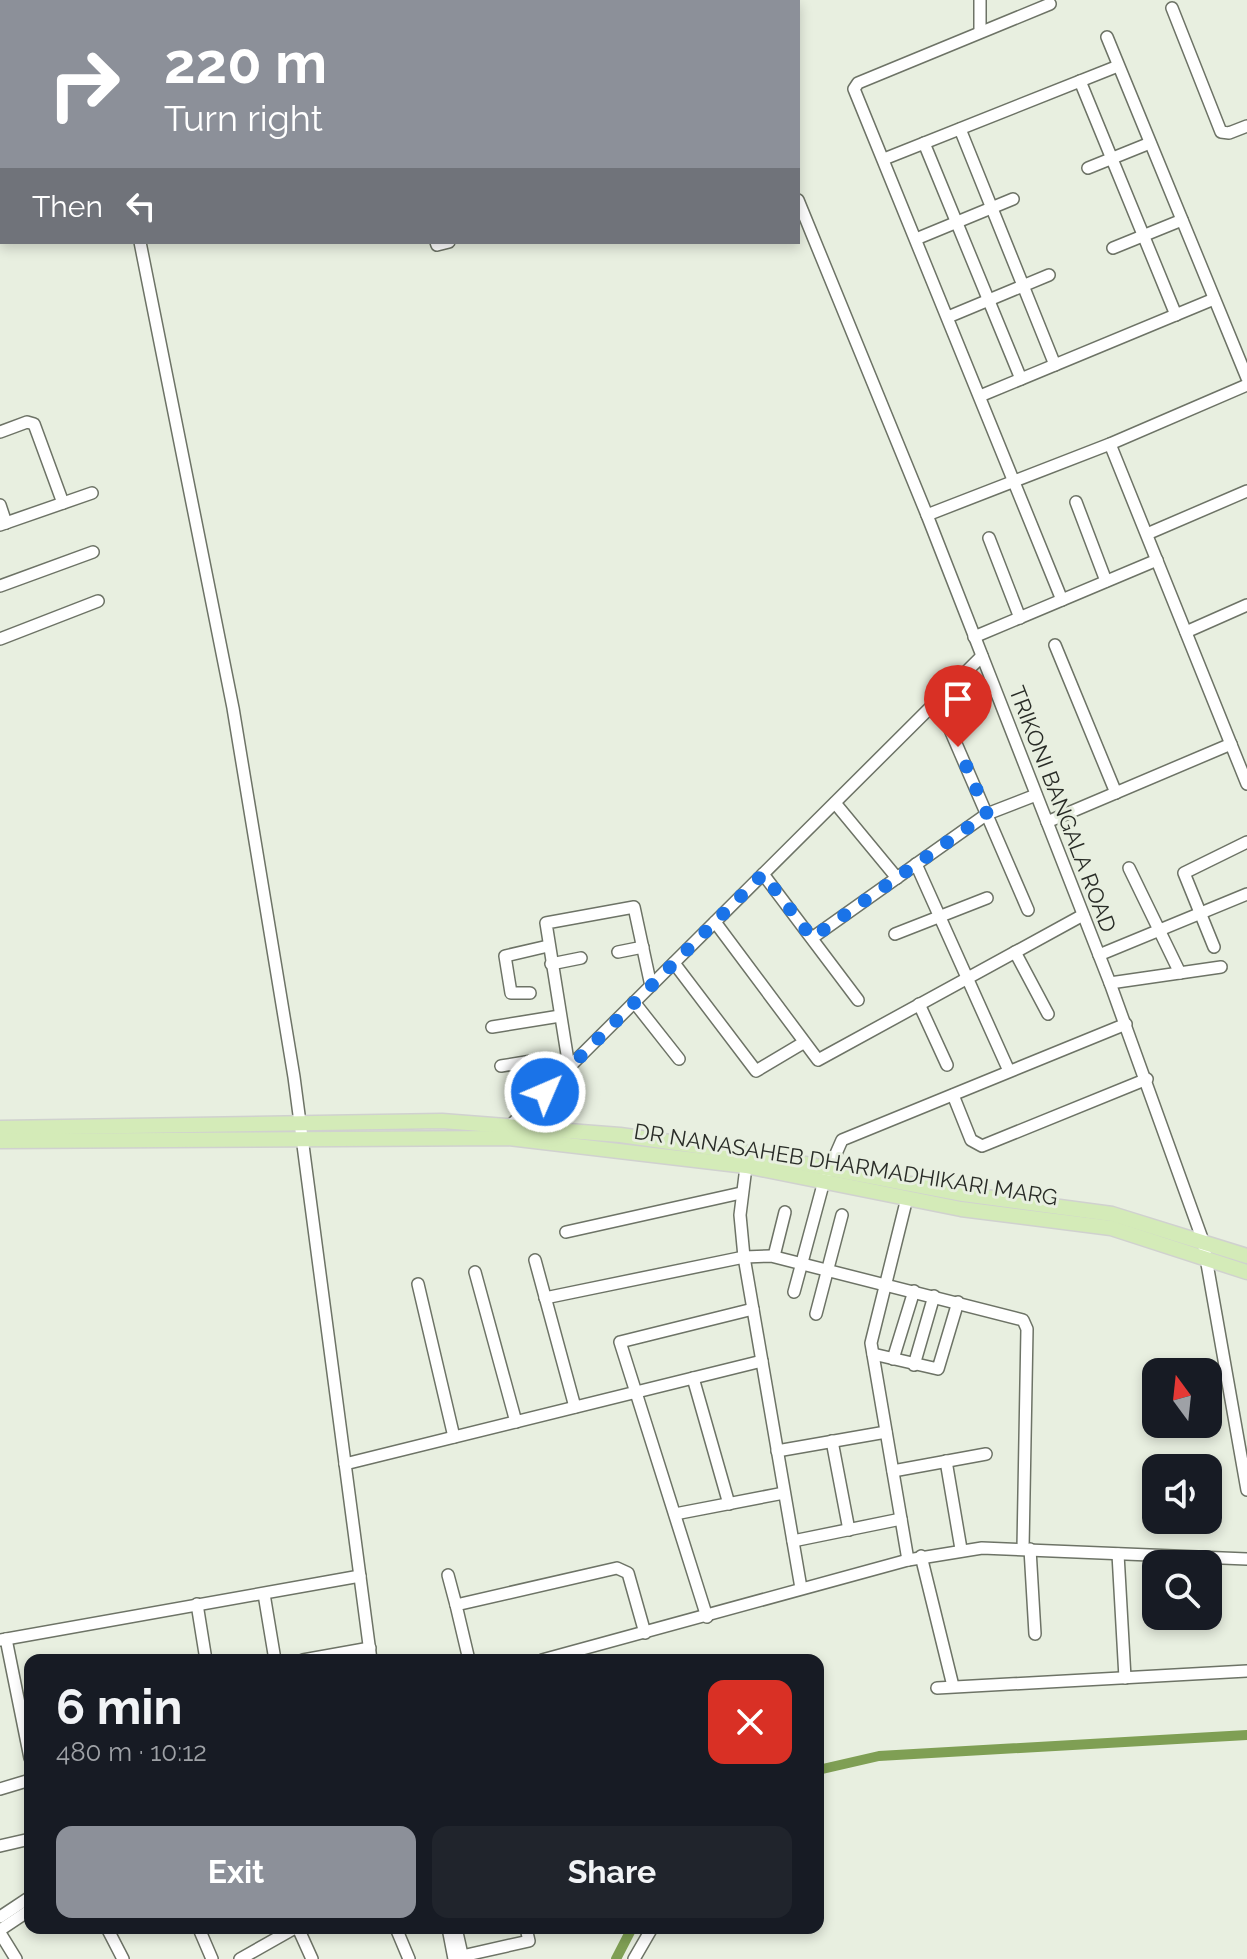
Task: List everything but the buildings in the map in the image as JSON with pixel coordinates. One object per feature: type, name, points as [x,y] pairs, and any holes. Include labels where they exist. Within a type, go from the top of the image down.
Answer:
[{"type":"main road","name":"DR NANASAHEB DHARMADHIKARI MARG","points":[[0,1141],[301,1130],[442,1121],[747,1160],[1112,1214],[1247,1256]]},
{"type":"main road","name":"DR NANASAHEB DHARMADHIKARI MARG","points":[[0,1128],[301,1130]]},
{"type":"main road","name":"DR NANASAHEB DHARMADHIKARI MARG","points":[[826,1174],[907,1198],[997,1214],[1111,1228],[1247,1272]]},
{"type":"street","points":[[980,0],[980,31]]},
{"type":"street","points":[[1050,4],[855,86],[855,95],[884,159],[1062,600]]},
{"type":"street","points":[[1172,8],[1221,132],[1229,133],[1247,126]]},
{"type":"street","points":[[1107,37],[1247,378]]},
{"type":"street","points":[[884,159],[1118,66]]},
{"type":"street","points":[[1080,81],[1176,315]]},
{"type":"street","points":[[960,129],[1055,365]]},
{"type":"street","points":[[924,143],[1021,379]]},
{"type":"street","points":[[1088,168],[1150,143]]},
{"type":"street","points":[[916,239],[1013,199]]},
{"type":"street","name":"TRIKONI BANGALA ROAD","points":[[800,205],[927,515],[1147,1079],[1203,1241],[1241,1420],[1247,1490]]},
{"type":"street","points":[[1113,248],[1182,220]]},
{"type":"street","points":[[140,244],[233,708],[301,1130],[370,1654]]},
{"type":"street","points":[[948,317],[1049,275]]},
{"type":"street","points":[[980,396],[1214,299]]},
{"type":"street","points":[[927,515],[1110,444],[1247,385]]},
{"type":"street","points":[[0,432],[27,422],[34,424],[63,503]]},
{"type":"street","points":[[1110,444],[1244,770],[1247,784]]},
{"type":"street","points":[[1147,534],[1247,491]]},
{"type":"street","points":[[0,505],[3,524],[92,493]]},
{"type":"street","points":[[1076,502],[1106,581]]},
{"type":"street","points":[[989,538],[1020,618]]},
{"type":"street","points":[[0,586],[93,552]]},
{"type":"street","points":[[974,637],[1157,560]]},
{"type":"street","points":[[0,639],[98,601]]},
{"type":"street","points":[[1186,632],[1247,605]]},
{"type":"street","points":[[1055,645],[1116,793]]},
{"type":"street","points":[[510,1131],[565,1071],[982,656]]},
{"type":"street","points":[[948,725],[1028,910]]},
{"type":"street","points":[[1047,822],[1231,744]]},
{"type":"street","points":[[812,938],[987,814],[1036,795]]},
{"type":"street","points":[[835,803],[897,878]]},
{"type":"street","points":[[1214,947],[1185,871],[1247,842]]},
{"type":"street","points":[[916,864],[1009,1071]]},
{"type":"street","points":[[1129,868],[1180,973]]},
{"type":"street","points":[[763,874],[858,1000]]},
{"type":"street","points":[[1099,955],[1247,894]]},
{"type":"street","points":[[895,934],[987,898]]},
{"type":"street","points":[[565,1071],[560,1016],[544,927],[548,922],[632,906],[651,986]]},
{"type":"street","points":[[715,922],[815,1059],[822,1060],[1083,915]]},
{"type":"street","points":[[530,993],[511,993],[505,956],[548,946]]},
{"type":"street","points":[[618,952],[643,947]]},
{"type":"street","points":[[1015,952],[1048,1014]]},
{"type":"street","points":[[551,964],[581,958]]},
{"type":"street","points":[[674,963],[756,1071],[803,1043]]},
{"type":"street","points":[[1110,983],[1221,967]]},
{"type":"street","points":[[634,1002],[679,1059]]},
{"type":"street","points":[[919,1004],[947,1065]]},
{"type":"street","points":[[492,1027],[560,1016]]},
{"type":"street","points":[[794,1292],[826,1174],[842,1140],[1126,1024]]},
{"type":"street","points":[[501,1066],[544,1059],[565,1071]]},
{"type":"street","points":[[953,1095],[971,1140],[982,1146],[1147,1079]]},
{"type":"street","points":[[747,1160],[741,1193],[744,1257],[801,1588]]},
{"type":"street","points":[[566,1232],[741,1193]]},
{"type":"street","points":[[907,1198],[873,1332],[873,1354],[908,1560]]},
{"type":"street","points":[[774,1256],[785,1212]]},
{"type":"street","points":[[816,1314],[842,1215]]},
{"type":"street","points":[[545,1298],[744,1257],[774,1256],[1020,1319],[1027,1326],[1027,1549],[1035,1634]]},
{"type":"street","points":[[535,1260],[575,1407]]},
{"type":"street","points":[[475,1272],[516,1422]]},
{"type":"street","points":[[418,1284],[454,1437]]},
{"type":"street","points":[[893,1359],[914,1291]]},
{"type":"street","points":[[914,1365],[934,1296]]},
{"type":"street","points":[[873,1354],[938,1369],[958,1302]]},
{"type":"street","points":[[707,1617],[620,1342],[753,1309]]},
{"type":"street","points":[[345,1464],[762,1361]]},
{"type":"street","points":[[693,1378],[729,1504]]},
{"type":"street","points":[[777,1451],[886,1432]]},
{"type":"street","points":[[832,1441],[849,1530]]},
{"type":"street","points":[[893,1471],[986,1454]]},
{"type":"street","points":[[946,1461],[961,1549]]},
{"type":"street","points":[[675,1514],[784,1493]]},
{"type":"street","points":[[793,1541],[901,1519]]},
{"type":"street","points":[[584,1654],[801,1588],[921,1556],[961,1549],[1247,1559]]},
{"type":"street","points":[[1118,1554],[1125,1678]]},
{"type":"street","points":[[921,1556],[953,1686]]},
{"type":"street","points":[[456,1605],[617,1568],[628,1573],[645,1633]]},
{"type":"street","points":[[448,1575],[468,1654]]},
{"type":"street","points":[[24,1712],[3,1639],[360,1576]]},
{"type":"street","points":[[264,1594],[274,1654]]},
{"type":"street","points":[[197,1604],[205,1654]]},
{"type":"street","points":[[937,1688],[1247,1671]]},
{"type":"street","points":[[0,1789],[24,1782]]},
{"type":"street","points":[[0,1846],[24,1840]]},
{"type":"street","points":[[0,1917],[24,1901]]},
{"type":"street","points":[[16,1959],[0,1931],[24,1914]]},
{"type":"street","points":[[110,1934],[123,1959]]},
{"type":"street","points":[[201,1934],[212,1959]]},
{"type":"street","points":[[240,1959],[286,1934]]},
{"type":"street","points":[[300,1934],[312,1959]]},
{"type":"street","points":[[399,1934],[409,1959]]},
{"type":"street","points":[[450,1934],[460,1958]]},
{"type":"street","points":[[457,1934],[460,1958]]},
{"type":"street","points":[[460,1958],[529,1941],[527,1934]]},
{"type":"street","points":[[634,1959],[649,1934]]},
{"type":"waterway","points":[[824,1769],[879,1756],[1247,1735]]},
{"type":"waterway","points":[[616,1959],[629,1934]]},
{"type":"route","points":[[545,1092],[763,874],[812,938],[987,814],[958,747]]}]
